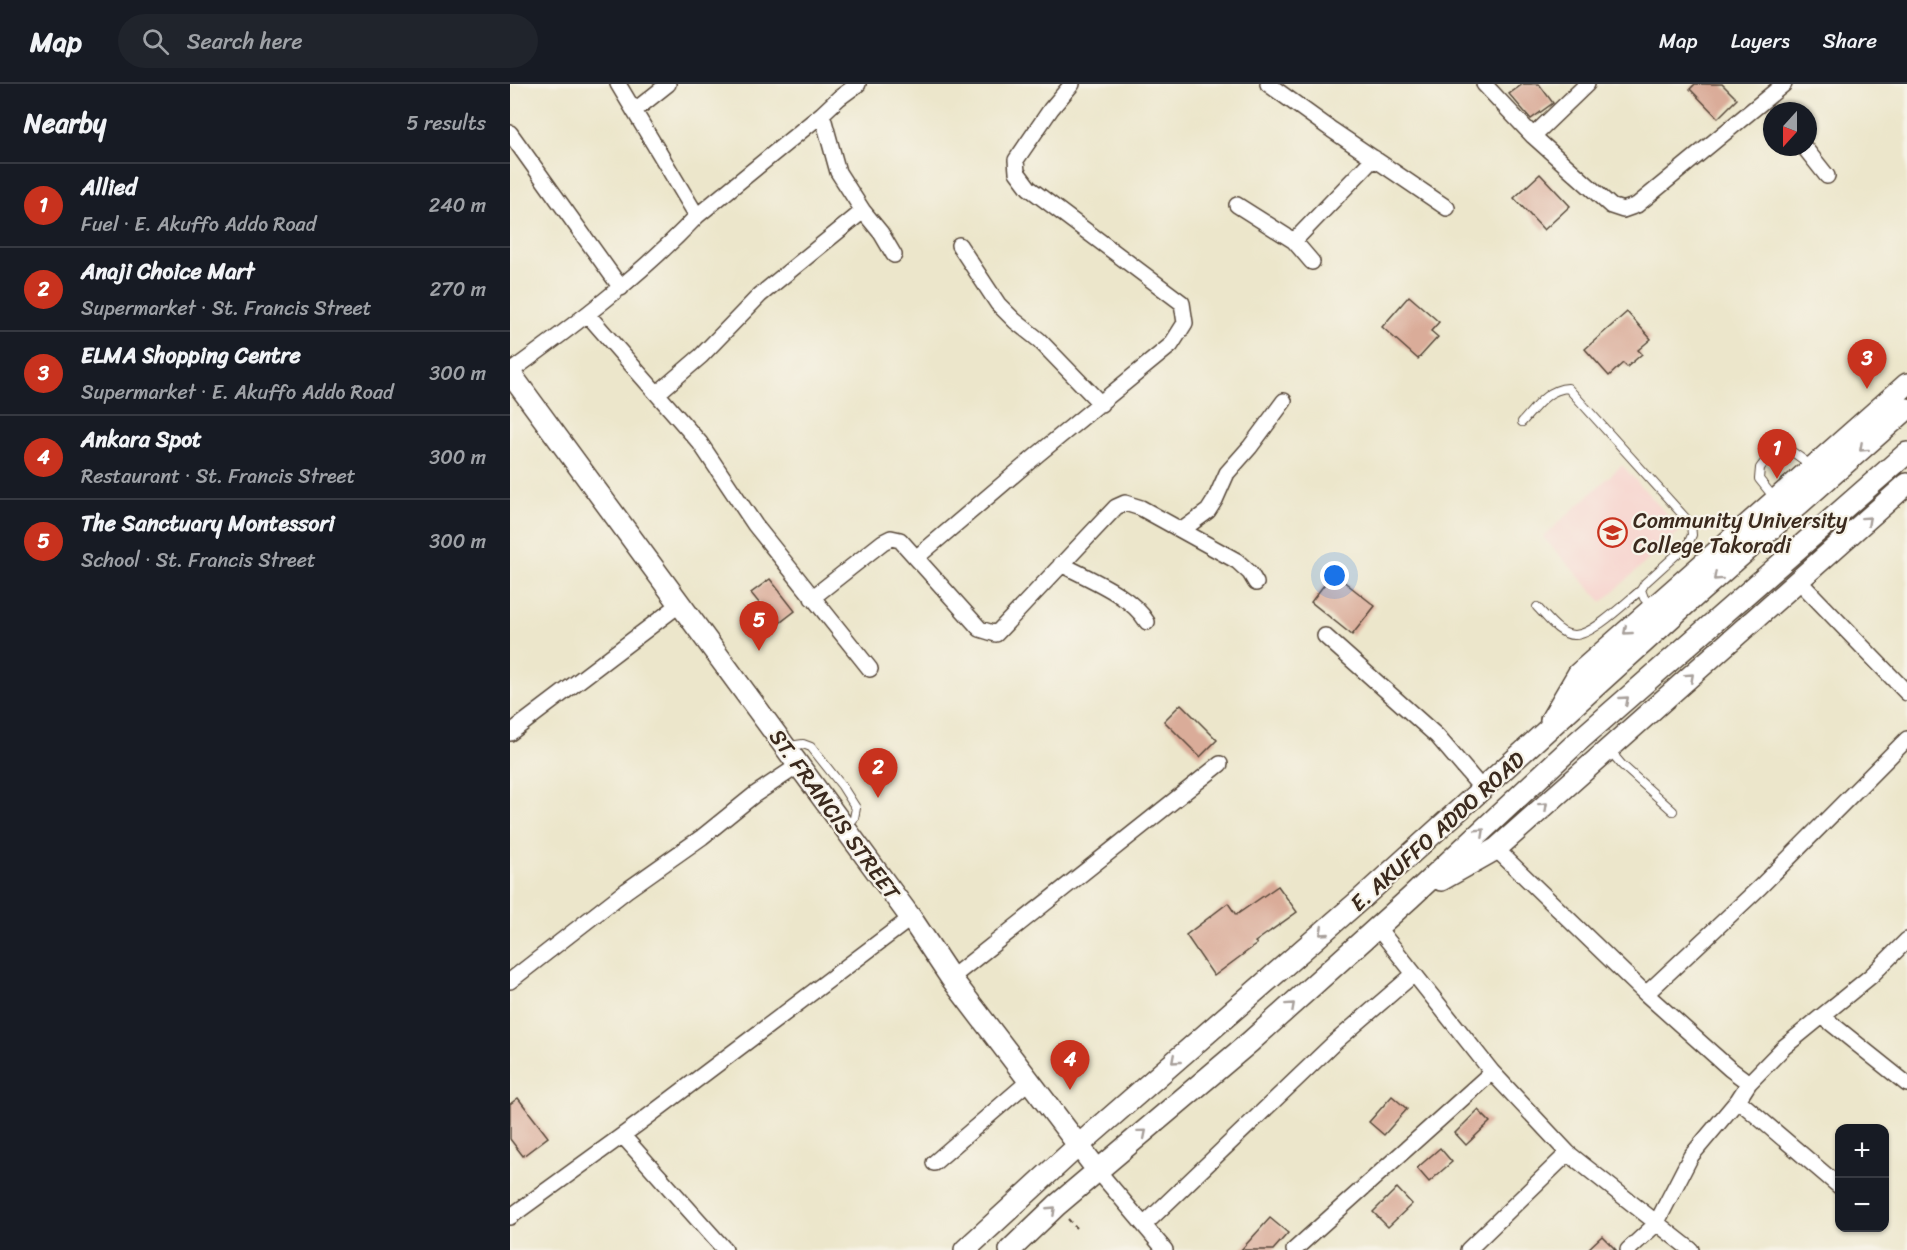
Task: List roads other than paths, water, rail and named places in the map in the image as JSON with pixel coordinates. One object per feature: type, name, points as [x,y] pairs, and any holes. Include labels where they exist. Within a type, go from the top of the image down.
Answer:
[{"type":"main road","name":"ST. FRANCIS STREET","points":[[510,373],[846,828],[951,978],[1098,1171]]},
{"type":"main road","points":[[1540,738],[1578,674],[1907,384]]},
{"type":"main road","name":"E. AKUFFO ADDO ROAD","points":[[965,1250],[1078,1145],[1483,790],[1686,604],[1907,409]]},
{"type":"main road","name":"E. AKUFFO ADDO ROAD","points":[[1010,1250],[1057,1205],[1250,1042],[1410,898],[1584,736],[1907,453]]},
{"type":"main road","points":[[1410,898],[1496,849],[1907,484]]},
{"type":"street","points":[[618,84],[697,216]]},
{"type":"street","points":[[634,111],[668,84]]},
{"type":"street","points":[[510,373],[621,288],[697,216],[858,84]]},
{"type":"street","points":[[916,558],[1171,345],[1185,323],[1182,303],[1029,188],[1017,172],[1016,160],[1051,109],[1072,84]]},
{"type":"street","points":[[1268,84],[1447,208]]},
{"type":"street","points":[[1484,84],[1533,136],[1611,206],[1623,210],[1637,205],[1763,110]]},
{"type":"street","points":[[1533,136],[1587,84]]},
{"type":"street","points":[[1772,102],[1784,84]]},
{"type":"street","points":[[822,114],[838,172],[894,255]]},
{"type":"street","points":[[510,133],[621,288]]},
{"type":"street","points":[[1811,156],[1827,176]]},
{"type":"street","points":[[1294,241],[1374,158]]},
{"type":"street","points":[[1237,205],[1294,241],[1312,262]]},
{"type":"street","points":[[658,393],[701,356],[760,295],[863,211]]},
{"type":"street","points":[[958,245],[998,304],[1039,340],[1101,404]]},
{"type":"street","points":[[588,315],[700,443],[755,525],[870,669]]},
{"type":"street","points":[[1182,530],[1208,511],[1227,473],[1250,447],[1284,401]]},
{"type":"street","points":[[812,598],[891,538],[900,540],[980,629],[996,634],[1116,507],[1125,503],[1141,508],[1237,561],[1250,573],[1256,584]]},
{"type":"street","points":[[1061,564],[1130,602],[1141,612],[1147,622]]},
{"type":"street","points":[[1798,580],[1907,693]]},
{"type":"street","points":[[510,733],[680,604]]},
{"type":"street","points":[[1325,636],[1437,736],[1483,790]]},
{"type":"street","points":[[1646,994],[1760,887],[1907,738]]},
{"type":"street","points":[[951,978],[1220,764]]},
{"type":"street","points":[[510,981],[627,890],[702,837],[754,795],[799,765]]},
{"type":"street","points":[[1496,849],[1646,994],[1730,1069],[1749,1083]]},
{"type":"street","points":[[510,1217],[622,1136],[911,918]]},
{"type":"street","points":[[1377,927],[1492,1072],[1568,1153],[1691,1250]]},
{"type":"street","points":[[1628,1250],[1656,1224],[1691,1156],[1738,1100],[1749,1083],[1784,1047],[1871,976],[1907,940]]},
{"type":"street","points":[[1144,1225],[1334,1043],[1414,974]]},
{"type":"street","points":[[1822,1016],[1907,1084]]},
{"type":"street","points":[[1294,1250],[1492,1072]]},
{"type":"street","points":[[934,1163],[1029,1081]]},
{"type":"street","points":[[1738,1100],[1835,1184]]},
{"type":"street","points":[[622,1136],[725,1250]]},
{"type":"street","points":[[1468,1250],[1568,1153]]},
{"type":"street","name":"ST. FRANCIS STREET","points":[[1098,1171],[1165,1250]]},
{"type":"lane","points":[[1522,422],[1548,395],[1557,389],[1568,388],[1691,524],[1692,535],[1688,544],[1645,583],[1641,590],[1587,633],[1573,636],[1558,629],[1537,607]]},
{"type":"lane","points":[[1776,500],[1759,479],[1760,468],[1775,448],[1787,448],[1814,467]]},
{"type":"lane","points":[[1641,590],[1644,598],[1653,608]]},
{"type":"lane","points":[[786,747],[803,744],[811,747],[842,786],[856,808],[854,818],[846,828]]},
{"type":"lane","points":[[1612,746],[1616,758],[1622,765],[1673,811]]},
{"type":"place","name":"ELMA Shopping Centre","points":[[1867,389]]},
{"type":"place","name":"Allied","points":[[1777,479]]},
{"type":"place","name":"Community University College Takoradi","points":[[1612,533]]},
{"type":"place","name":"The Sanctuary Montessori","points":[[759,651]]},
{"type":"place","name":"Anaji Choice Mart","points":[[878,798]]},
{"type":"place","name":"Ankara Spot","points":[[1070,1090]]}]
